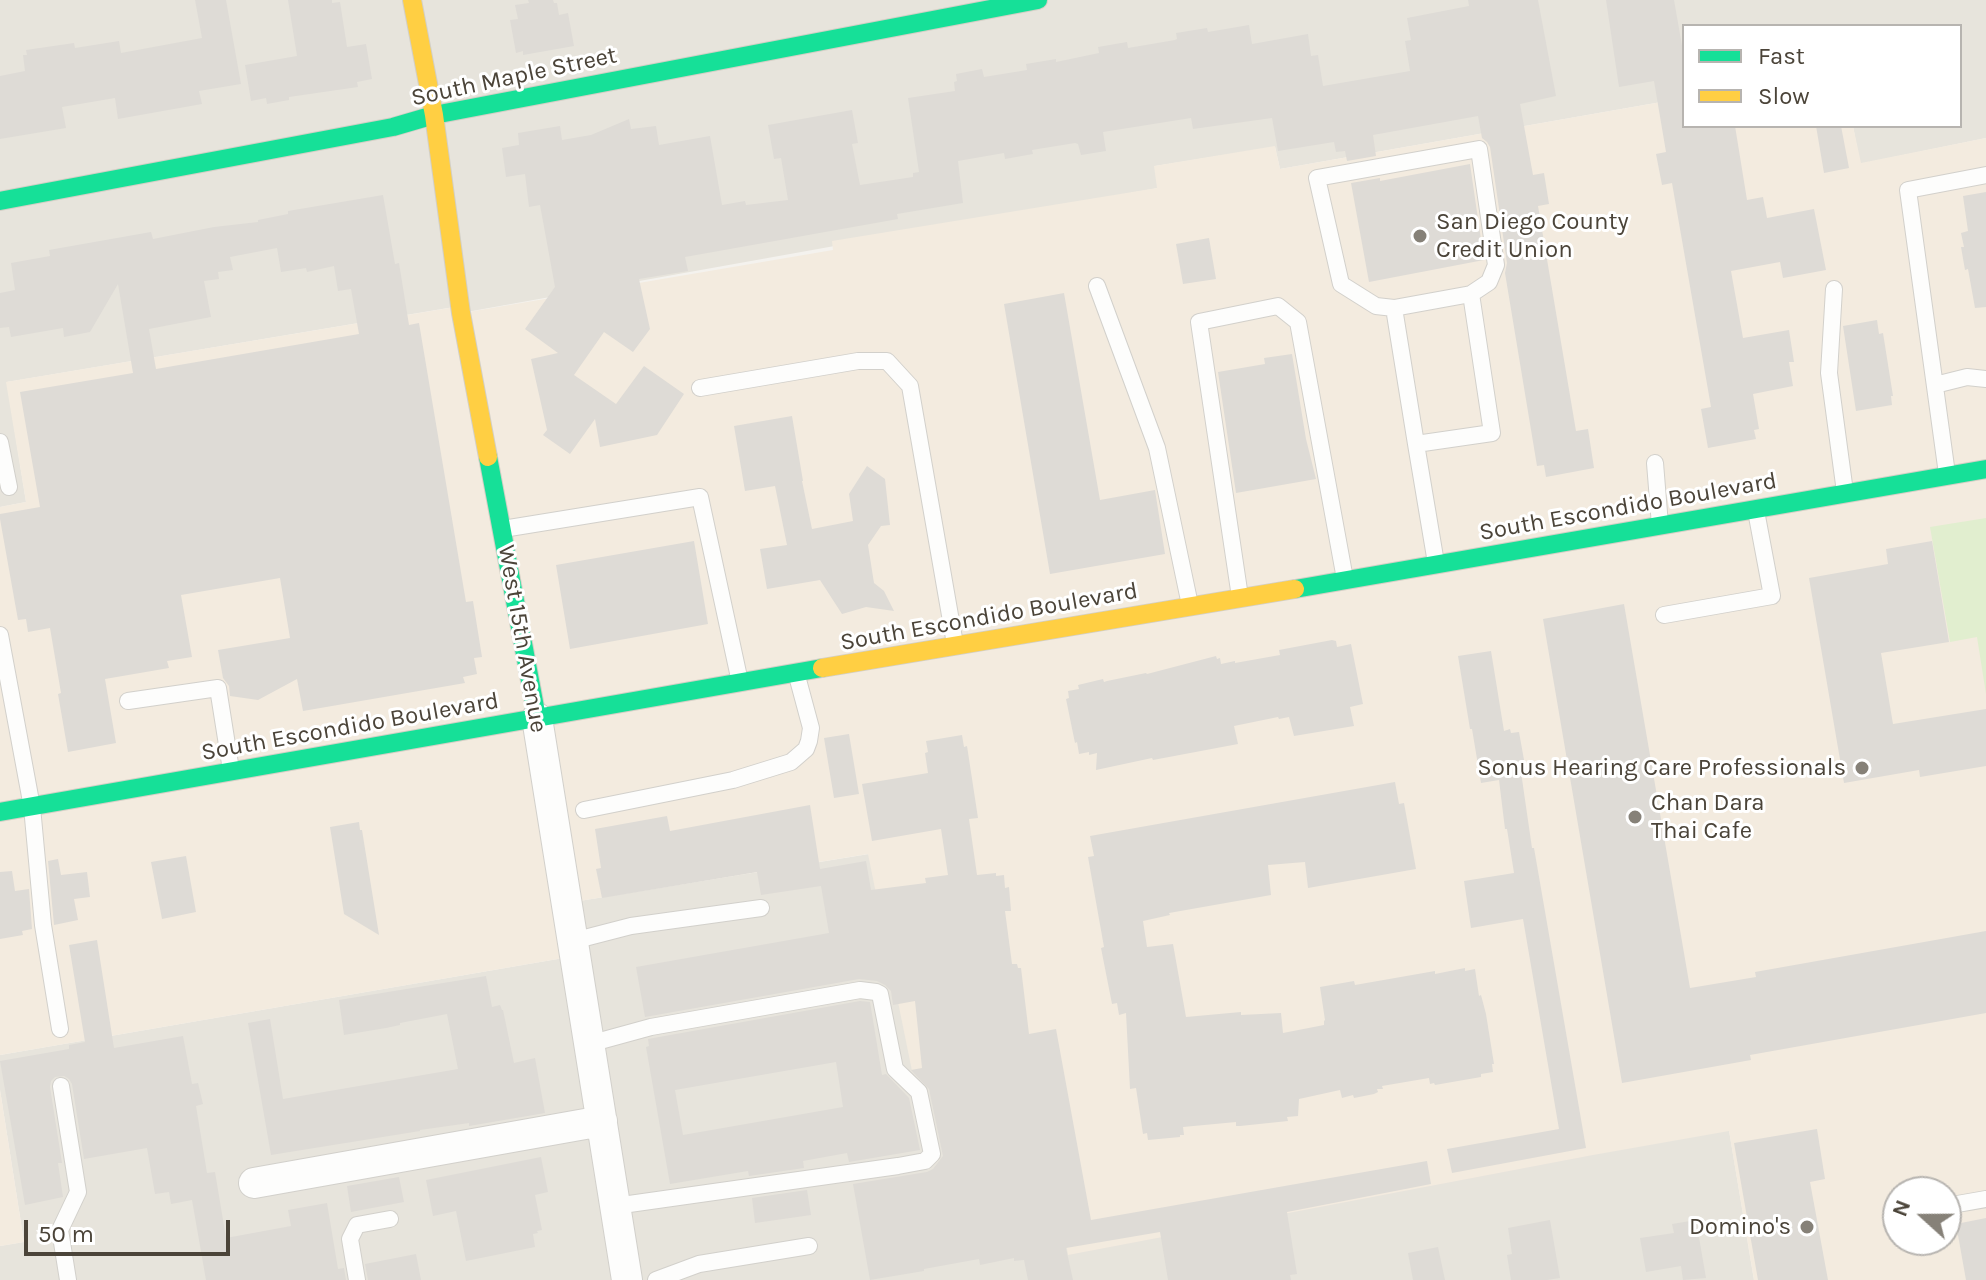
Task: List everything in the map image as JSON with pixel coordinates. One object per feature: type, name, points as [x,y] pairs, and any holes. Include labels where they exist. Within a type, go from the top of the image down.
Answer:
[{"type":"main road","name":"West 15th Avenue","points":[[412,0],[434,115],[461,313],[537,718]]},
{"type":"main road","name":"South Maple Street","points":[[0,201],[1038,0]]},
{"type":"main road","name":"South Escondido Boulevard","points":[[0,812],[1986,469]]},
{"type":"street","name":"West 15th Avenue","points":[[537,718],[627,1280]]},
{"type":"street","points":[[254,1183],[602,1121]]},
{"type":"lane","points":[[1479,149],[1496,265],[1489,282],[1471,294],[1394,308],[1376,306],[1341,284],[1317,178],[1479,149]]},
{"type":"lane","points":[[1948,476],[1908,190],[1986,175]]},
{"type":"lane","points":[[1097,286],[1157,448],[1191,607]]},
{"type":"lane","points":[[1834,289],[1829,373],[1846,494]]},
{"type":"lane","points":[[1416,444],[1492,433],[1471,294]]},
{"type":"lane","points":[[1240,598],[1199,322],[1278,306],[1298,322],[1345,581]]},
{"type":"lane","points":[[1394,308],[1436,565]]},
{"type":"lane","points":[[700,388],[858,361],[887,361],[910,386],[955,645]]},
{"type":"lane","points":[[1935,385],[1967,377],[1986,379]]},
{"type":"lane","points":[[0,442],[9,487]]},
{"type":"lane","points":[[1655,463],[1660,526]]},
{"type":"lane","points":[[502,530],[700,497],[741,684]]},
{"type":"lane","points":[[1664,615],[1772,596],[1756,509]]},
{"type":"lane","points":[[0,635],[32,807],[43,925],[60,1029]]},
{"type":"lane","points":[[584,810],[733,780],[791,762],[806,749],[811,728],[797,674]]},
{"type":"lane","points":[[128,701],[218,688],[231,772]]},
{"type":"lane","points":[[573,941],[631,926],[761,908]]},
{"type":"lane","points":[[589,1044],[651,1027],[860,990],[876,992],[880,994],[895,1069],[919,1092],[932,1154],[925,1161],[898,1166],[615,1206]]},
{"type":"lane","points":[[61,1086],[78,1192],[60,1230],[68,1280]]},
{"type":"lane","points":[[1962,1203],[1986,1199]]},
{"type":"lane","points":[[357,1280],[350,1239],[357,1225],[390,1219]]},
{"type":"lane","points":[[656,1280],[699,1264],[809,1246]]},
{"type":"shaded area","points":[[0,0],[1986,0],[1986,138],[1860,164],[1853,128],[1962,128],[1962,24],[1682,24],[1682,98],[1280,169],[1275,147],[1155,166],[1158,188],[461,313],[460,306],[7,382],[26,502],[0,507]]},
{"type":"shaded area","points":[[1682,98],[1682,128],[1853,128],[1861,163],[1986,138],[1986,1280],[1754,1280],[1729,1131],[1068,1255],[1034,1050],[912,1071],[868,854],[567,903],[575,956],[0,1055],[0,507],[26,502],[6,382],[461,306],[462,313],[833,250],[832,241],[1157,188],[1154,166],[1275,146],[1280,169]]},
{"type":"shaded area","points":[[869,854],[873,875],[1593,1154],[1729,1130],[1754,1280],[0,1280],[0,1246],[24,1242],[0,1090],[0,1055],[575,956],[567,903]]},
{"type":"shaded area","points":[[0,1090],[24,1242],[0,1246]]},
{"type":"green space","points":[[1986,518],[1986,694],[1977,637],[1950,642],[1930,527]]},
{"type":"building","points":[[195,0],[226,0],[241,84],[199,91],[202,104],[118,119],[115,98],[62,107],[66,128],[0,139],[0,76],[25,71],[23,55],[27,55],[26,50],[74,43],[75,48],[119,41],[121,53],[202,38]]},
{"type":"building","points":[[288,0],[340,2],[347,47],[366,44],[372,79],[357,82],[358,87],[289,97],[289,100],[267,104],[266,98],[251,101],[245,65],[297,56]]},
{"type":"building","points":[[528,0],[553,0],[557,3],[559,15],[568,13],[574,46],[523,55],[523,51],[516,53],[510,20],[518,19],[515,5],[529,3]]},
{"type":"building","points":[[1468,0],[1538,0],[1556,96],[1520,104],[1533,175],[1544,173],[1549,204],[1538,206],[1576,431],[1588,429],[1594,468],[1546,477],[1544,465],[1537,466],[1505,273],[1507,263],[1490,147],[1482,138],[1478,116],[1373,135],[1376,156],[1347,161],[1345,151],[1336,152],[1334,142],[1278,151],[1272,118],[1193,129],[1191,118],[1103,132],[1106,151],[1081,155],[1075,143],[1032,150],[1033,154],[1005,159],[1004,153],[958,161],[963,203],[897,214],[898,219],[685,257],[688,271],[639,279],[650,329],[633,352],[604,332],[574,375],[616,404],[644,366],[684,394],[657,435],[600,447],[595,419],[570,454],[543,435],[547,430],[531,359],[558,353],[525,329],[555,287],[540,205],[529,207],[525,174],[506,177],[502,148],[519,145],[518,133],[560,126],[562,140],[591,135],[629,119],[631,129],[656,126],[659,145],[710,136],[722,205],[788,200],[781,158],[774,159],[768,125],[852,110],[858,143],[852,144],[860,185],[913,177],[913,173],[919,172],[908,98],[955,91],[956,74],[982,69],[984,77],[1027,70],[1026,64],[1056,59],[1056,62],[1099,53],[1098,47],[1127,42],[1128,48],[1175,40],[1176,33],[1207,28],[1208,32],[1249,25],[1252,44],[1308,34],[1311,56],[1318,55],[1323,86],[1410,71],[1405,41],[1411,40],[1407,18],[1469,6]]},
{"type":"building","points":[[1606,0],[1674,0],[1682,46],[1682,128],[1735,128],[1747,200],[1763,197],[1767,218],[1814,209],[1826,270],[1783,278],[1780,262],[1731,271],[1743,338],[1789,330],[1794,362],[1789,362],[1793,386],[1753,394],[1759,429],[1754,430],[1756,439],[1708,448],[1701,409],[1711,407],[1672,183],[1662,185],[1656,154],[1666,152],[1654,81],[1619,87]]},
{"type":"building","points":[[1816,128],[1841,128],[1849,168],[1824,173]]},
{"type":"building","points":[[1470,164],[1484,260],[1369,282],[1351,183],[1380,178],[1380,181]]},
{"type":"building","points":[[1986,192],[1986,307],[1975,308],[1961,247],[1964,247],[1961,233],[1968,231],[1963,196]]},
{"type":"building","points":[[383,195],[409,325],[419,323],[466,602],[473,601],[482,657],[474,658],[477,674],[463,677],[465,683],[303,711],[297,679],[258,700],[230,696],[218,650],[290,638],[280,578],[181,595],[192,657],[167,661],[169,668],[105,679],[116,743],[68,752],[50,628],[28,632],[26,619],[18,620],[0,519],[0,514],[40,507],[20,392],[133,373],[118,284],[90,332],[64,337],[63,328],[11,337],[9,327],[0,328],[0,293],[15,290],[11,263],[50,256],[49,250],[151,232],[153,239],[258,222],[288,214],[288,211]],"holes":[[[277,248],[281,272],[306,268],[307,272],[334,266],[338,291],[351,289],[359,334],[156,369],[149,329],[211,317],[204,281],[219,279],[218,272],[233,270],[230,257]]]},
{"type":"building","points":[[1209,238],[1216,279],[1183,284],[1176,244]]},
{"type":"building","points":[[1064,293],[1100,500],[1155,490],[1165,554],[1050,574],[1004,304]]},
{"type":"building","points":[[1877,320],[1879,334],[1883,333],[1892,405],[1856,411],[1843,326]]},
{"type":"building","points":[[1292,354],[1316,479],[1236,493],[1218,372],[1265,364],[1264,358]]},
{"type":"building","points":[[792,416],[812,529],[853,521],[849,494],[867,466],[885,479],[890,525],[881,526],[868,545],[874,583],[884,591],[894,611],[866,607],[842,614],[820,580],[767,589],[760,549],[787,545],[775,486],[745,491],[734,426]]},
{"type":"building","points":[[694,541],[708,624],[570,649],[556,565]]},
{"type":"building","points":[[1932,541],[1949,642],[1881,653],[1893,724],[1986,709],[1986,766],[1920,777],[1919,770],[1844,783],[1809,578],[1888,564],[1886,549]]},
{"type":"building","points":[[1624,604],[1690,988],[1756,977],[1755,972],[1986,931],[1986,1013],[1750,1055],[1751,1060],[1622,1083],[1543,619]]},
{"type":"building","points":[[1336,641],[1337,647],[1351,644],[1363,704],[1350,707],[1354,726],[1294,736],[1289,717],[1278,717],[1234,726],[1238,744],[1096,770],[1097,753],[1079,754],[1066,699],[1069,698],[1068,691],[1079,689],[1078,685],[1147,674],[1216,656],[1221,664],[1235,663],[1280,655],[1279,650]]},
{"type":"building","points":[[1491,651],[1504,731],[1519,732],[1526,771],[1521,772],[1532,848],[1586,1148],[1452,1173],[1447,1149],[1559,1129],[1523,919],[1471,928],[1464,881],[1514,873],[1499,780],[1481,783],[1458,656]]},
{"type":"building","points":[[849,734],[859,794],[834,798],[824,738]]},
{"type":"building","points":[[962,735],[964,747],[967,746],[978,818],[969,819],[977,875],[1004,875],[1005,888],[1009,887],[1011,911],[1005,911],[1012,964],[1021,968],[1029,1034],[1056,1029],[1091,1220],[1427,1161],[1431,1184],[1287,1212],[1297,1274],[1290,1275],[1291,1280],[1168,1280],[1160,1232],[1066,1248],[1073,1280],[1028,1280],[1024,1260],[1014,1261],[1014,1258],[980,1265],[979,1259],[870,1280],[853,1184],[927,1172],[943,1156],[929,1089],[911,1070],[922,1068],[915,1001],[893,1005],[891,991],[885,985],[859,979],[645,1017],[636,967],[829,933],[821,886],[761,895],[757,872],[602,898],[596,869],[601,868],[595,829],[667,816],[670,831],[810,805],[820,869],[866,861],[871,890],[926,883],[925,878],[948,875],[941,829],[872,841],[862,784],[928,773],[926,741]]},
{"type":"building","points":[[1395,782],[1399,804],[1404,803],[1416,869],[1308,888],[1305,862],[1268,865],[1271,895],[1169,913],[1143,921],[1147,947],[1173,944],[1186,1017],[1241,1012],[1241,1015],[1281,1013],[1283,1033],[1324,1025],[1320,987],[1354,981],[1355,985],[1435,971],[1435,974],[1475,969],[1479,996],[1486,1014],[1493,1072],[1435,1085],[1430,1084],[1429,1078],[1382,1086],[1383,1089],[1377,1089],[1378,1092],[1374,1094],[1354,1098],[1353,1095],[1342,1098],[1340,1090],[1299,1099],[1298,1116],[1287,1117],[1288,1121],[1183,1127],[1184,1135],[1180,1137],[1148,1140],[1147,1133],[1143,1134],[1136,1088],[1130,1089],[1126,1013],[1119,1015],[1117,1003],[1112,1004],[1101,948],[1104,947],[1088,857],[1094,856],[1090,836]]},
{"type":"building","points":[[359,822],[379,935],[344,914],[330,827]]},
{"type":"building","points":[[186,856],[196,912],[162,919],[151,862]]},
{"type":"building","points":[[58,859],[61,875],[87,872],[90,897],[74,899],[78,920],[54,925],[48,861]]},
{"type":"building","points":[[12,871],[15,891],[29,889],[32,929],[22,931],[23,935],[0,939],[0,872]]},
{"type":"building","points":[[97,940],[114,1048],[183,1036],[192,1084],[198,1083],[203,1104],[196,1106],[207,1173],[215,1172],[226,1238],[291,1226],[288,1210],[327,1203],[338,1269],[344,1268],[346,1280],[206,1280],[192,1200],[171,1204],[169,1192],[155,1194],[147,1148],[84,1159],[72,1084],[64,1076],[55,1077],[50,1087],[62,1163],[58,1163],[63,1197],[25,1205],[0,1061],[69,1049],[69,1045],[85,1042],[69,945]]},
{"type":"building","points":[[486,976],[492,1007],[500,1005],[503,1010],[514,1063],[535,1058],[545,1113],[271,1155],[248,1023],[270,1019],[283,1099],[458,1069],[447,1014],[344,1035],[339,1000]]},
{"type":"building","points":[[860,1001],[870,1002],[882,1075],[886,1074],[909,1098],[920,1150],[849,1162],[847,1153],[803,1161],[804,1168],[749,1176],[748,1171],[670,1184],[646,1047],[649,1046],[648,1039]],"holes":[[[836,1062],[843,1107],[683,1135],[675,1090]]]},
{"type":"building","points":[[1817,1129],[1825,1179],[1810,1182],[1828,1280],[1758,1280],[1734,1143]]},
{"type":"building","points":[[541,1157],[548,1192],[535,1195],[542,1230],[533,1234],[535,1247],[466,1261],[456,1211],[433,1216],[426,1180]]},
{"type":"building","points":[[399,1177],[404,1202],[351,1212],[347,1186]]},
{"type":"building","points":[[807,1190],[811,1215],[755,1223],[752,1198]]},
{"type":"building","points":[[1986,1218],[1986,1280],[1966,1280],[1962,1256],[1962,1223]]},
{"type":"building","points":[[1550,1220],[1560,1278],[1511,1280],[1507,1255],[1512,1254],[1508,1228]]},
{"type":"building","points":[[1696,1220],[1706,1278],[1683,1280],[1681,1266],[1646,1272],[1640,1238],[1674,1233],[1672,1224]]},
{"type":"building","points":[[1438,1247],[1445,1280],[1413,1280],[1408,1253]]},
{"type":"building","points":[[416,1254],[421,1280],[368,1280],[365,1264]]},
{"type":"traffic: fast","points":[[0,201],[1038,0]]},
{"type":"traffic: fast","points":[[488,457],[537,718]]},
{"type":"traffic: fast","points":[[1295,589],[1986,469]]},
{"type":"traffic: fast","points":[[0,812],[822,668]]},
{"type":"traffic: slow","points":[[412,0],[434,115],[461,313],[488,457]]},
{"type":"traffic: slow","points":[[822,668],[1295,589]]},
{"type":"place","name":"San Diego County Credit Union","points":[[1420,236]]},
{"type":"place","name":"Sonus Hearing Care Professionals","points":[[1862,768]]},
{"type":"place","name":"Chan Dara Thai Cafe","points":[[1635,817]]},
{"type":"place","name":"Domino's","points":[[1807,1227]]}]
